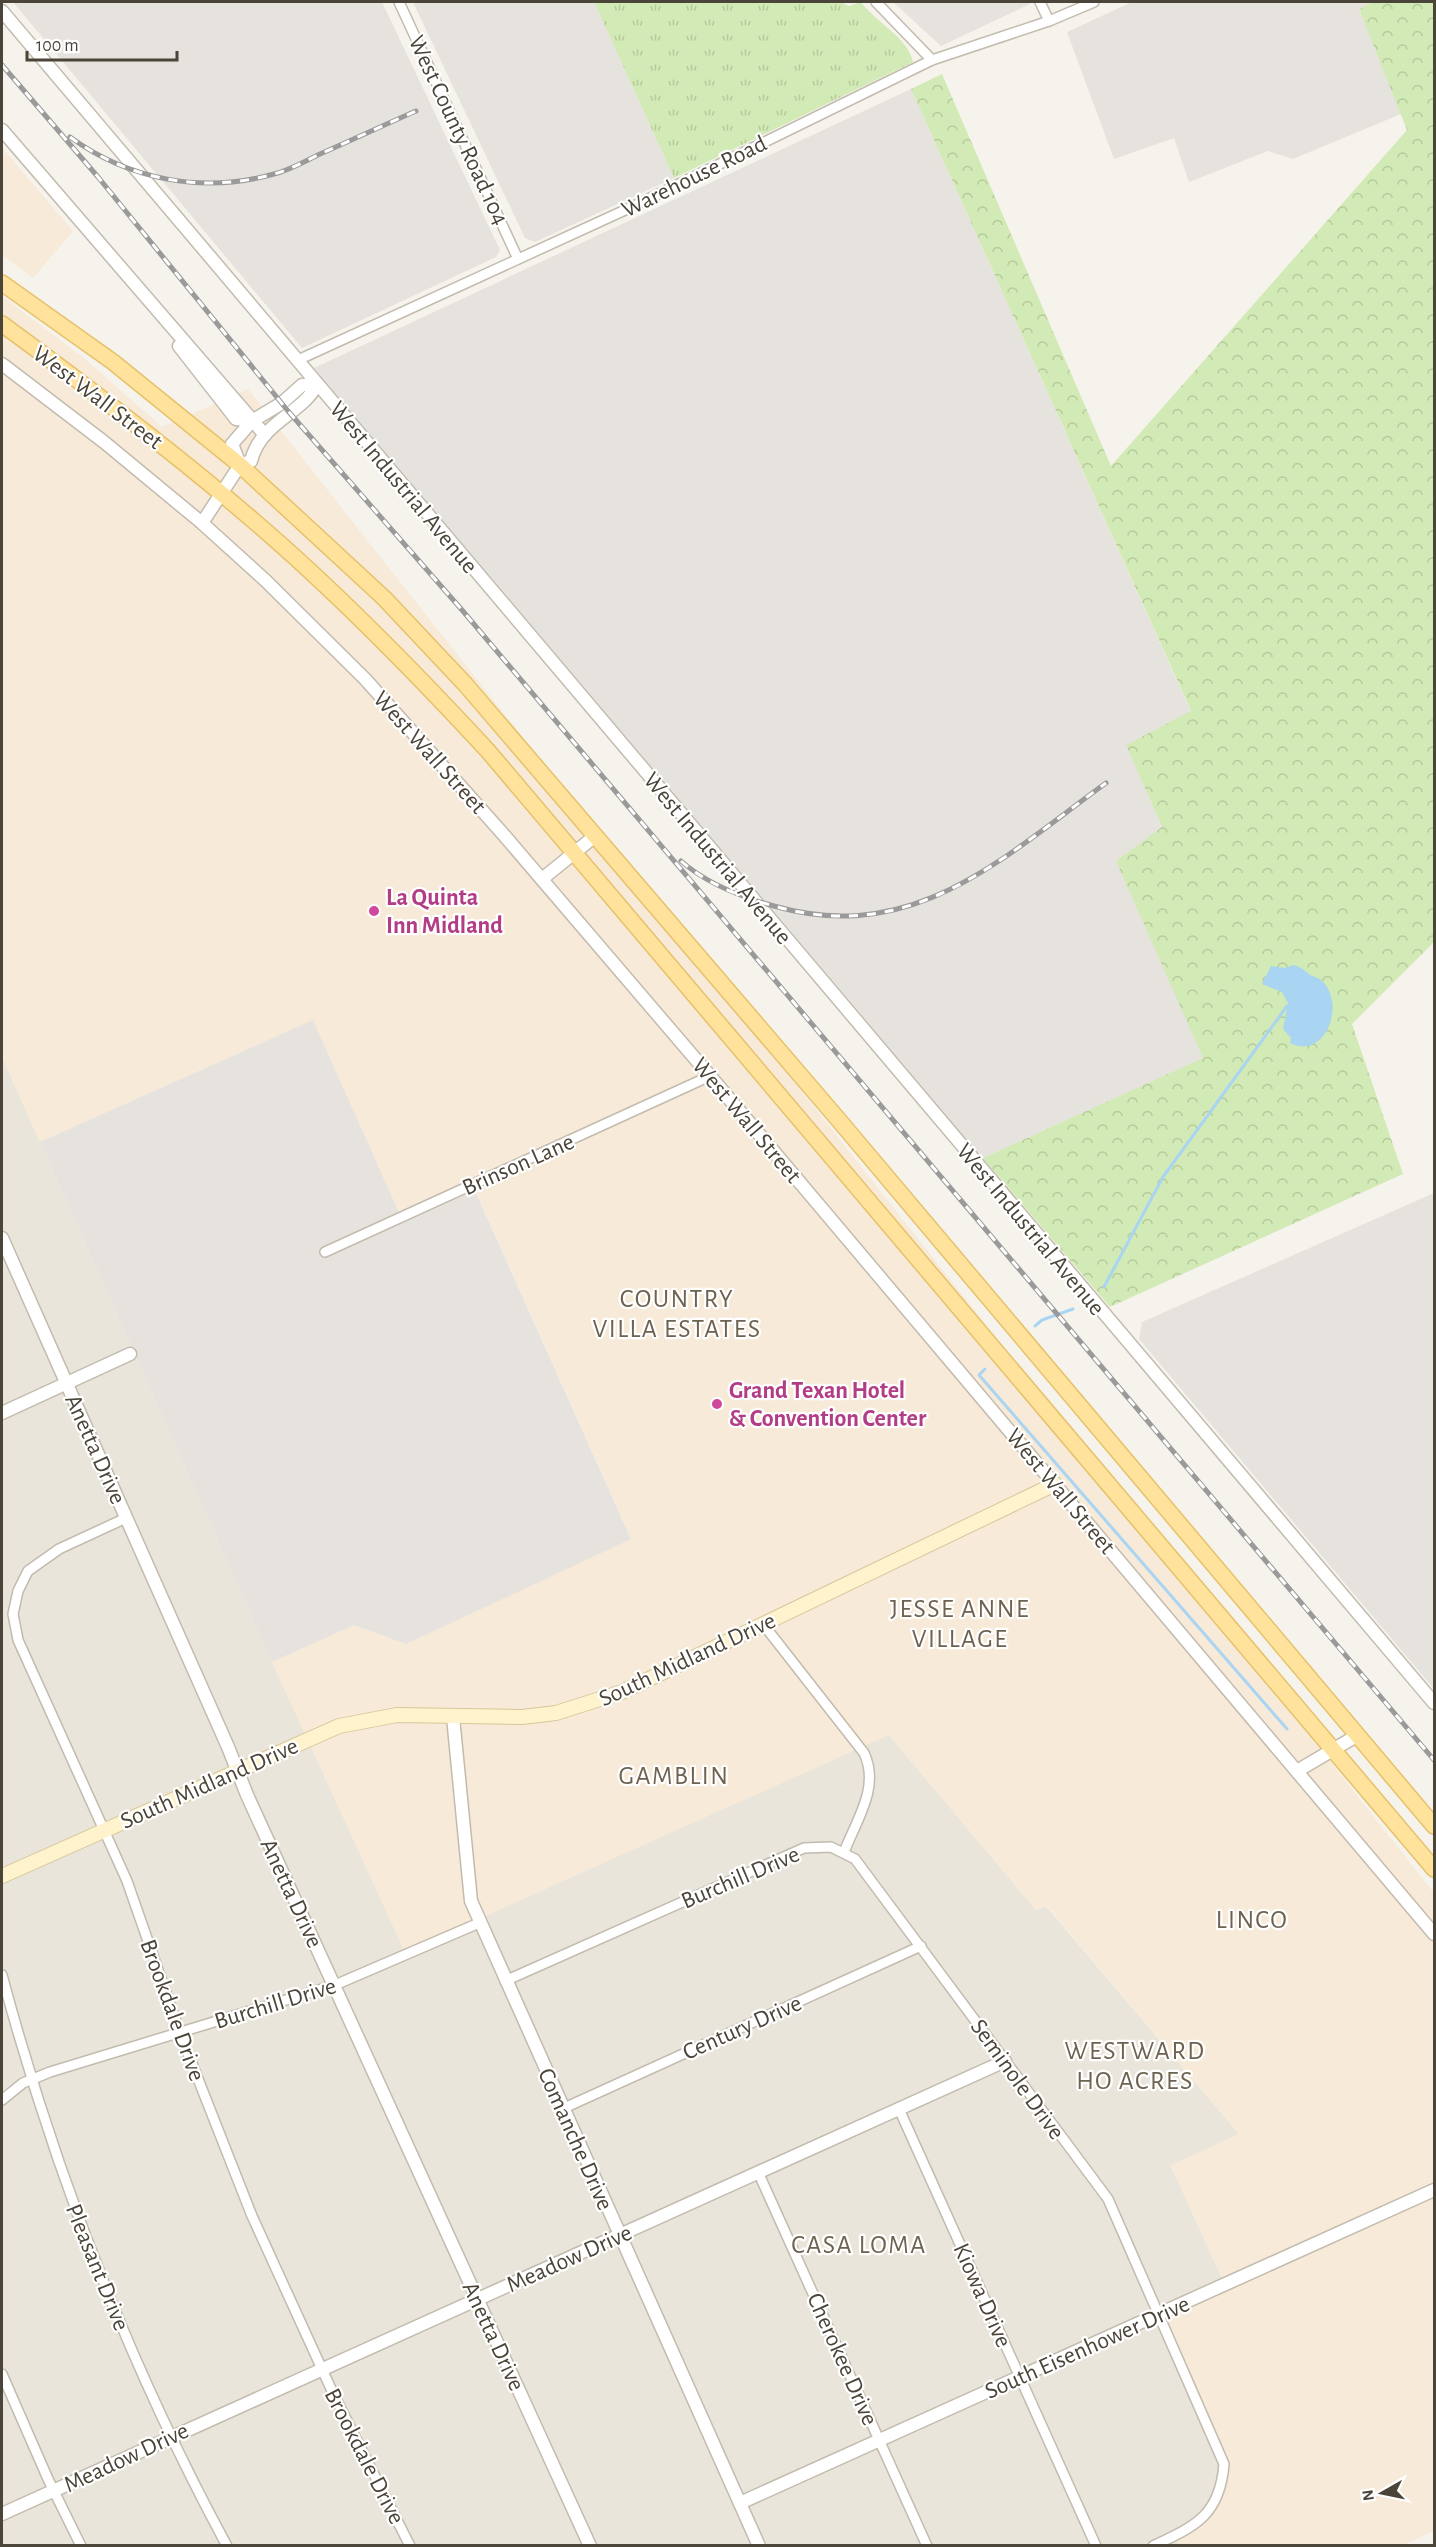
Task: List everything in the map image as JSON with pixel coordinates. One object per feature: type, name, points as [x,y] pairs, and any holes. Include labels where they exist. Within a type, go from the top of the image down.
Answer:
[{"type":"main road","name":"West Wall Street","points":[[2,283],[113,362],[240,465],[322,539],[465,684],[1434,1826]]},
{"type":"main road","name":"West Wall Street","points":[[2,324],[93,391],[221,493],[327,586],[426,684],[576,852],[1434,1869]]},
{"type":"main road","name":"South Midland Drive","points":[[2,1876],[326,1731],[357,1721],[397,1715],[522,1717],[587,1704],[622,1692],[1055,1484]]},
{"type":"street","name":"West County Road 104","points":[[399,2],[518,259]]},
{"type":"street","points":[[876,2],[932,60]]},
{"type":"street","points":[[1040,2],[1048,21]]},
{"type":"street","name":"Warehouse Road","points":[[298,360],[636,205],[932,60],[1048,21],[1094,2]]},
{"type":"street","name":"West Industrial Avenue","points":[[2,11],[1434,1703]]},
{"type":"street","points":[[2,130],[265,435]]},
{"type":"street","name":"West Wall Street","points":[[2,364],[104,442],[202,523],[266,581],[366,680],[542,879],[710,1076],[1434,1934]]},
{"type":"street","points":[[240,465],[232,444],[252,422],[282,403],[302,385],[317,384]]},
{"type":"street","points":[[202,523],[240,465],[251,461],[255,445],[288,411],[311,396],[317,384]]},
{"type":"street","points":[[542,879],[595,836]]},
{"type":"street","name":"Brinson Lane","points":[[325,1252],[710,1076]]},
{"type":"street","name":"Anetta Drive","points":[[2,1238],[237,1770],[590,2546]]},
{"type":"street","points":[[2,1413],[130,1354]]},
{"type":"street","name":"Brookdale Drive","points":[[126,1518],[58,1549],[28,1571],[18,1591],[13,1614],[18,1640],[127,1881],[180,2033],[252,2216],[321,2369],[410,2546]]},
{"type":"street","points":[[764,1624],[864,1753],[870,1765],[870,1788],[844,1852]]},
{"type":"street","name":"Comanche Drive","points":[[453,1717],[471,1901],[479,1923],[759,2546]]},
{"type":"street","points":[[1297,1771],[1358,1735]]},
{"type":"street","name":"Burchill Drive","points":[[505,1981],[804,1848],[825,1846],[844,1852]]},
{"type":"street","name":"Seminole Drive","points":[[844,1852],[862,1866],[1107,2199],[1159,2314],[1224,2464],[1222,2488],[1199,2522],[1153,2546]]},
{"type":"street","name":"Burchill Drive","points":[[2,2100],[31,2080],[334,1985],[479,1923]]},
{"type":"street","name":"Century Drive","points":[[562,2109],[921,1946]]},
{"type":"street","name":"Pleasant Drive","points":[[2,1975],[31,2080],[89,2249],[172,2436],[227,2546]]},
{"type":"street","name":"Meadow Drive","points":[[2,2514],[1005,2061]]},
{"type":"street","name":"Kiowa Drive","points":[[899,2109],[1096,2546]]},
{"type":"street","name":"Cherokee Drive","points":[[759,2172],[927,2546]]},
{"type":"street","name":"South Eisenhower Drive","points":[[740,2503],[1434,2190]]},
{"type":"street","points":[[2,2374],[53,2490],[81,2546]]},
{"type":"shaded area","points":[[13,2],[382,2],[500,250],[496,257],[302,348]]},
{"type":"shaded area","points":[[413,2],[594,2],[674,178],[535,242],[525,238]]},
{"type":"shaded area","points":[[893,2],[1029,2],[1030,4],[941,46]]},
{"type":"shaded area","points":[[1132,2],[1373,2],[1359,9],[1401,114],[1293,159],[1268,151],[1189,182],[1174,138],[1114,159],[1067,32]]},
{"type":"shaded area","points":[[911,89],[1191,712],[1127,745],[1162,828],[1116,861],[1204,1058],[983,1158],[314,368]]},
{"type":"shaded area","points":[[2,148],[73,231],[33,278],[2,255]]},
{"type":"shaded area","points":[[2,296],[85,359],[162,427],[248,389],[1434,1893],[1434,2531],[1403,2545],[1179,2545],[1175,2537],[1213,2505],[1221,2466],[1159,2318],[1226,2287],[1171,2165],[1239,2134],[1047,1906],[1036,1910],[889,1735],[405,1952],[272,1662],[354,1625],[406,1644],[631,1538],[473,1185],[401,1217],[313,1020],[40,1142],[2,1057]]},
{"type":"shaded area","points":[[313,1020],[401,1217],[472,1184],[631,1539],[406,1644],[354,1625],[272,1662],[40,1142]]},
{"type":"shaded area","points":[[2,1057],[272,1662],[405,1952],[888,1734],[1036,1910],[1046,1906],[1239,2134],[1171,2166],[1226,2287],[1221,2466],[1215,2500],[1175,2537],[1179,2545],[2,2545]]},
{"type":"shaded area","points":[[1434,1193],[1434,1689],[1139,1339],[1142,1322]]},
{"type":"green space","points":[[594,2],[841,2],[849,6],[861,2],[905,45],[913,62],[674,178]]},
{"type":"green space","points":[[1373,2],[1434,2],[1434,942],[1352,1024],[1403,1174],[1110,1307],[983,1158],[1203,1058],[1116,861],[1162,827],[1126,745],[1191,711],[911,89],[942,74],[1111,466],[1407,130],[1359,9]]},
{"type":"water","points":[[1293,965],[1321,980],[1329,990],[1332,1014],[1329,1026],[1314,1044],[1303,1046],[1290,1043],[1291,1038],[1283,1029],[1288,1003],[1282,992],[1262,984],[1271,966],[1285,968]]},
{"type":"waterway","points":[[1104,1287],[1163,1177],[1287,1006]]},
{"type":"waterway","points":[[1035,1326],[1042,1320],[1073,1309]]},
{"type":"waterway","points":[[985,1369],[979,1375],[1287,1729]]},
{"type":"railway","points":[[2,65],[98,177],[288,411],[462,610],[1434,1760]]},
{"type":"railway","points":[[70,137],[93,152],[142,173],[168,179],[220,183],[247,180],[286,170],[416,111]]},
{"type":"railway","points":[[681,861],[725,889],[774,906],[824,915],[870,914],[913,904],[954,888],[1030,839],[1106,783]]},
{"type":"place","name":"La Quinta Inn Midland","points":[[374,911]]},
{"type":"place","name":"Grand Texan Hotel & Convention Center","points":[[717,1404]]},
{"type":"district","name":"COUNTRY VILLA ESTATES","points":[[677,1313]]},
{"type":"district","name":"JESSE ANNE VILLAGE","points":[[960,1623]]},
{"type":"district","name":"GAMBLIN","points":[[674,1775]]},
{"type":"district","name":"LINCO","points":[[1252,1919]]},
{"type":"district","name":"WESTWARD HO ACRES","points":[[1135,2065]]},
{"type":"district","name":"CASA LOMA","points":[[859,2244]]}]
